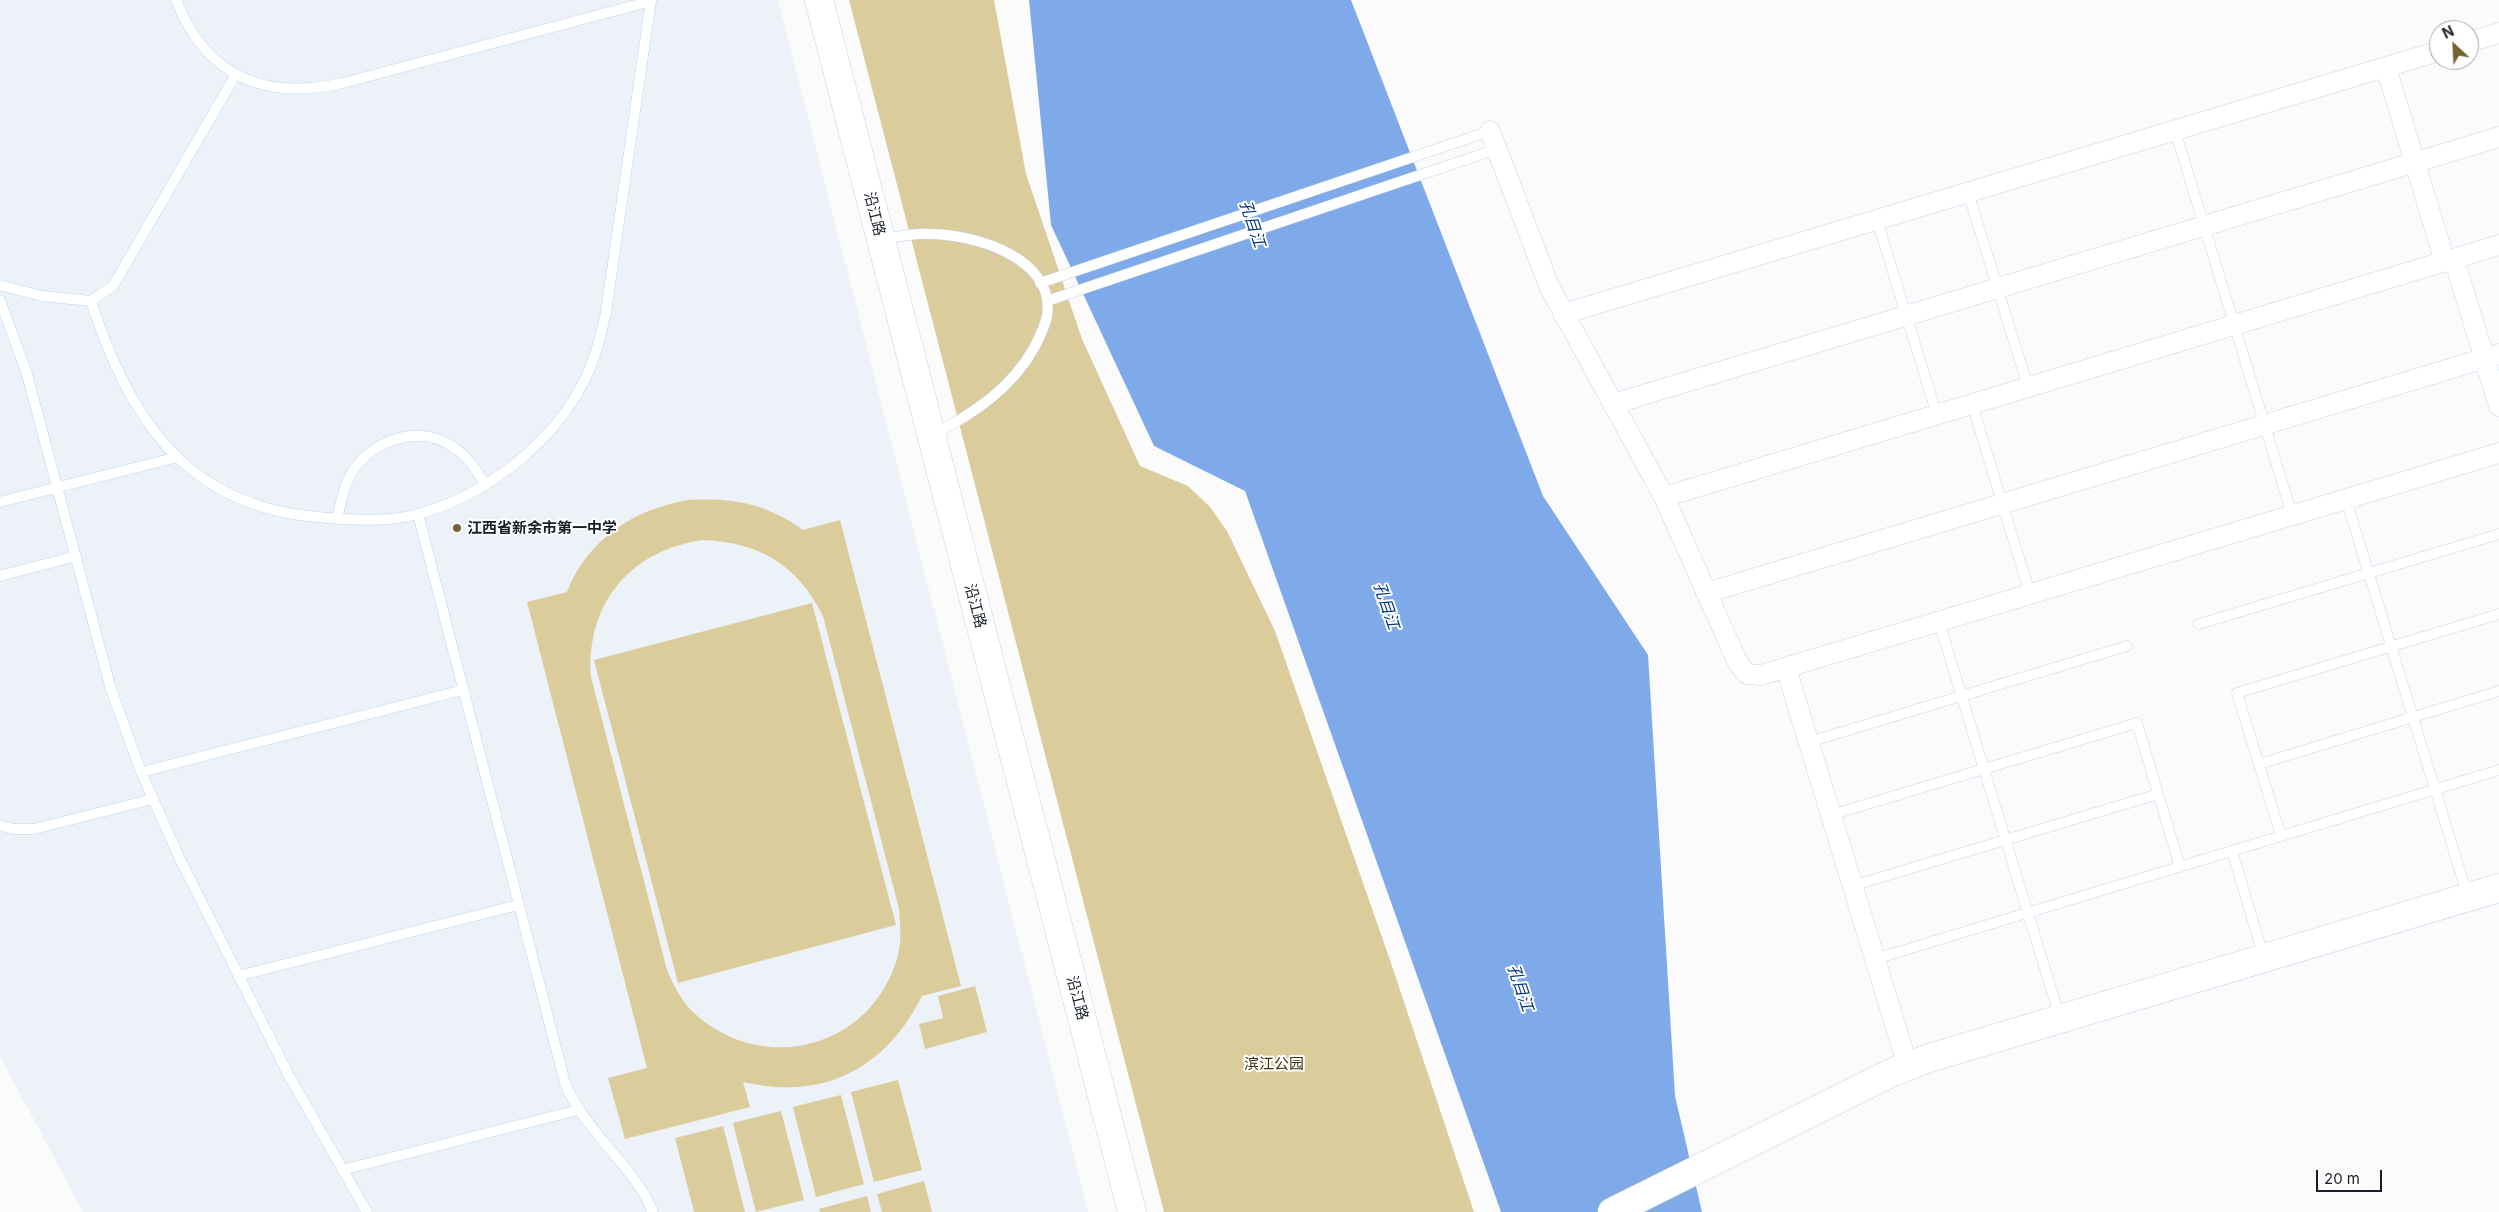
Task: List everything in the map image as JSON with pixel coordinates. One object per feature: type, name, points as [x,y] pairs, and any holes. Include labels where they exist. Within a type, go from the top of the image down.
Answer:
[{"type":"street","name":"沿江路","points":[[818,0],[1132,1212]]},
{"type":"street","points":[[2479,39],[2499,32]]},
{"type":"street","points":[[1564,314],[2429,53]]},
{"type":"street","points":[[2386,66],[2415,163],[2450,260],[2492,356],[2499,406]]},
{"type":"street","points":[[1613,404],[2499,137]]},
{"type":"street","points":[[1494,140],[1537,256],[1564,314],[1664,497],[1738,663],[1747,674],[1761,675],[1786,668],[2499,453]]},
{"type":"street","points":[[1664,497],[2499,245]]},
{"type":"street","points":[[1706,592],[2492,356]]},
{"type":"street","points":[[1786,668],[1908,1067]]},
{"type":"street","points":[[1612,1212],[1908,1067],[1963,1048],[2499,888]]},
{"type":"lane","points":[[91,301],[109,350],[132,397],[162,441],[178,457],[203,478],[226,493],[252,504],[280,512],[337,519],[391,518],[418,514],[452,502],[485,484],[514,463],[542,438],[567,409],[586,378],[599,345],[606,312],[651,0],[318,88],[291,89],[263,85],[236,74],[215,61],[197,42],[176,0]]},
{"type":"lane","points":[[0,285],[42,296],[91,301],[113,286],[236,74]]},
{"type":"lane","points":[[2175,130],[2292,515]]},
{"type":"lane","points":[[1040,282],[1448,145],[1494,140]]},
{"type":"lane","points":[[1047,301],[1455,164],[1494,140]]},
{"type":"lane","points":[[1968,192],[2028,387]]},
{"type":"lane","points":[[1877,220],[1937,415]]},
{"type":"lane","points":[[880,240],[907,234],[931,234],[978,241],[1019,259],[1036,274],[1047,301],[1047,316],[1039,338],[1028,359],[1012,378],[996,395],[976,410],[931,435]]},
{"type":"lane","points":[[0,300],[27,374],[110,686],[141,772],[179,857],[238,976],[297,1090],[367,1212]]},
{"type":"lane","points":[[1972,404],[2030,594]]},
{"type":"lane","points":[[337,519],[343,492],[354,470],[372,450],[398,438],[428,437],[442,440],[465,456],[485,484]]},
{"type":"lane","points":[[0,502],[178,457]]},
{"type":"lane","points":[[2346,499],[2468,898]]},
{"type":"lane","points":[[418,514],[560,1069],[578,1110],[632,1176],[653,1212]]},
{"type":"lane","points":[[2200,624],[2499,534]]},
{"type":"lane","points":[[0,576],[76,556]]},
{"type":"lane","points":[[2281,836],[2237,693],[2499,614]]},
{"type":"lane","points":[[1938,622],[2060,1019]]},
{"type":"lane","points":[[1809,742],[2127,646]]},
{"type":"lane","points":[[141,772],[463,690]]},
{"type":"lane","points":[[2259,764],[2499,691]]},
{"type":"lane","points":[[1831,815],[2136,723],[2180,867]]},
{"type":"lane","points":[[1875,959],[2499,770]]},
{"type":"lane","points":[[1852,886],[2158,794]]},
{"type":"lane","points":[[0,825],[13,830],[34,829],[153,799]]},
{"type":"lane","points":[[2232,851],[2264,958]]},
{"type":"lane","points":[[238,976],[518,905]]},
{"type":"lane","points":[[342,1170],[578,1110]]},
{"type":"shaded area","name":"江西省新余市第一中学","points":[[0,0],[778,0],[1088,1212],[83,1212],[0,1056]]},
{"type":"green space","name":"滨江公园","points":[[849,0],[994,0],[1026,174],[1082,339],[1140,466],[1188,486],[1210,507],[1227,531],[1275,631],[1391,963],[1474,1212],[1164,1212]]},
{"type":"green space","points":[[688,500],[735,501],[762,508],[803,530],[840,520],[961,986],[922,996],[907,1021],[890,1043],[849,1074],[825,1082],[800,1087],[772,1087],[743,1082],[750,1107],[625,1139],[608,1078],[647,1068],[527,602],[567,592],[576,573],[600,542],[631,519],[668,504]],"holes":[[[702,540],[741,545],[774,559],[801,582],[823,616],[899,909],[898,955],[885,987],[865,1013],[839,1032],[810,1044],[780,1047],[748,1043],[718,1030],[690,1009],[674,986],[667,970],[591,677],[591,650],[596,626],[605,604],[618,585],[634,569],[654,556],[676,546]]]},
{"type":"green space","points":[[812,603],[896,925],[678,983],[594,660]]},
{"type":"green space","points":[[975,986],[987,1032],[925,1049],[919,1024],[943,1018],[938,996]]},
{"type":"green space","points":[[898,1080],[922,1170],[874,1182],[851,1092]]},
{"type":"green space","points":[[841,1095],[864,1184],[816,1197],[793,1107]]},
{"type":"green space","points":[[781,1111],[804,1200],[756,1212],[733,1123]]},
{"type":"green space","points":[[723,1126],[745,1212],[694,1212],[675,1138]]},
{"type":"green space","points":[[924,1181],[932,1212],[882,1212],[877,1194]]},
{"type":"green space","points":[[867,1196],[871,1212],[820,1212],[819,1209]]},
{"type":"water","name":"孔目江","points":[[1029,0],[1351,0],[1543,496],[1648,655],[1675,1096],[1702,1212],[1501,1212],[1245,491],[1154,446],[1051,225]]},
{"type":"place","name":"江西省新余市第一中学","points":[[457,528]]}]
